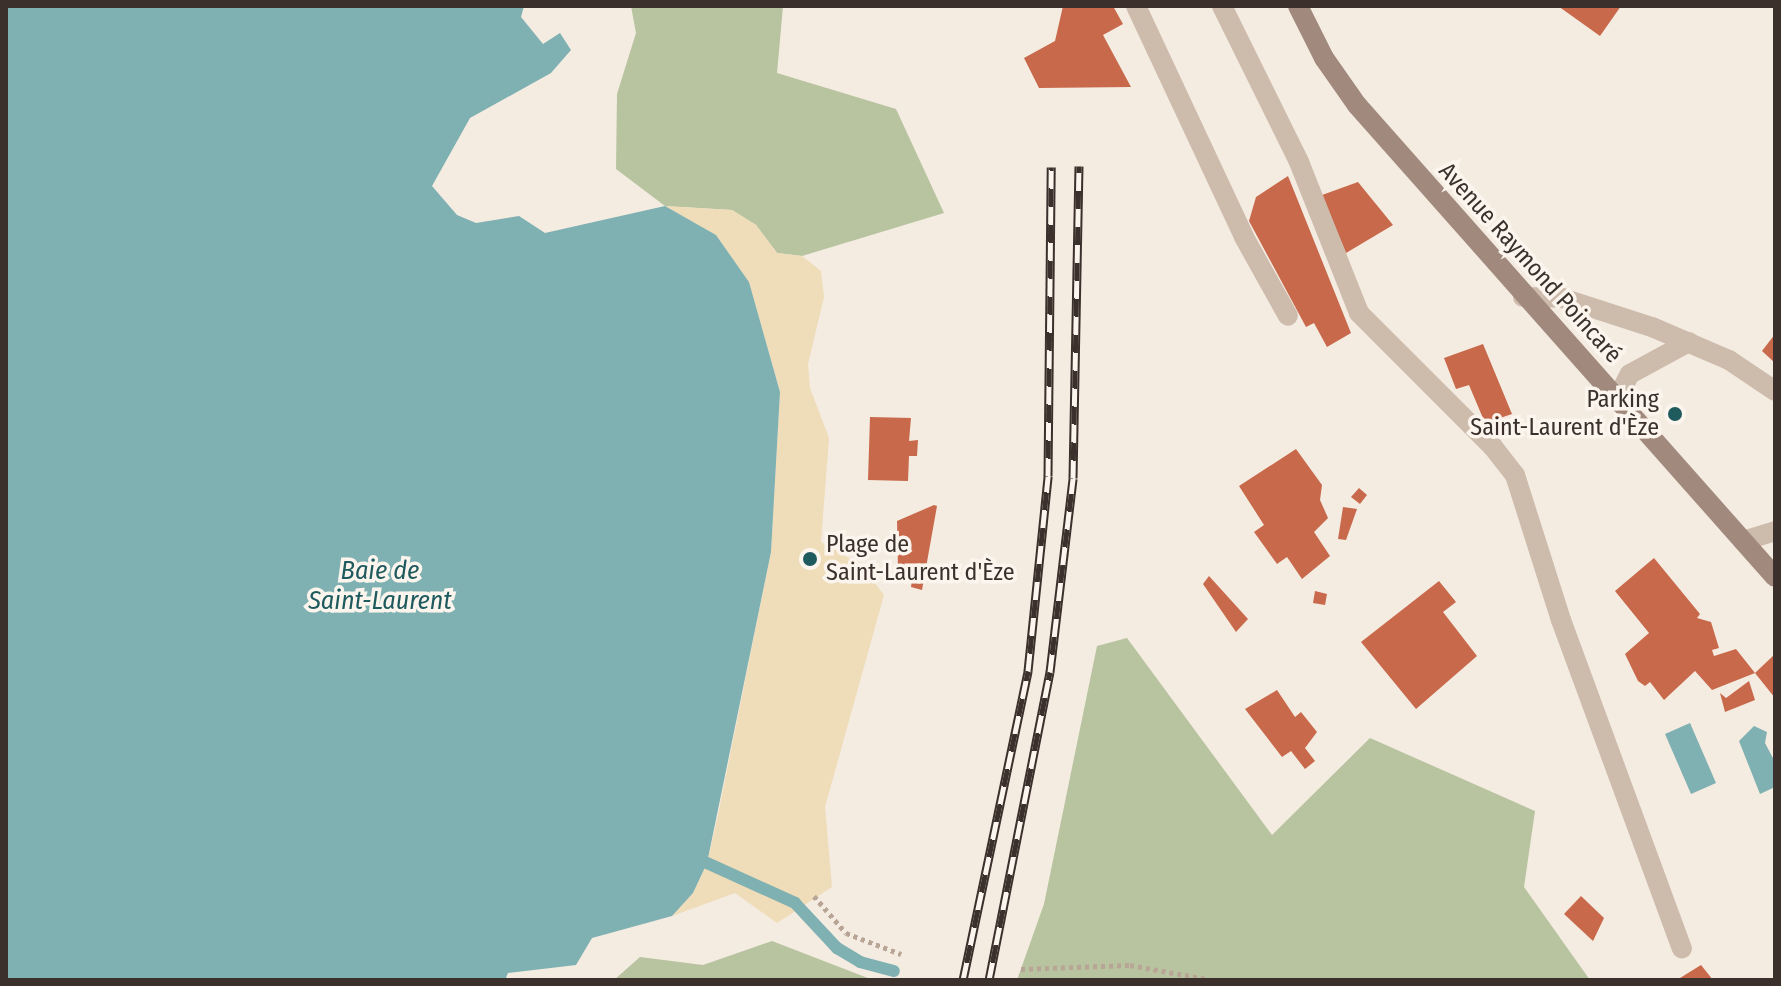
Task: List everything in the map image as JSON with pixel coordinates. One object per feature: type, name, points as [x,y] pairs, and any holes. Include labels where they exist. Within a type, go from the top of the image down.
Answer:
[{"type":"main road","name":"Avenue Raymond Poincaré","points":[[1298,6],[1324,58],[1357,105],[1523,297],[1775,577]]},
{"type":"lane","points":[[1136,6],[1244,237],[1288,316]]},
{"type":"lane","points":[[1222,6],[1299,162],[1359,313],[1493,447],[1515,475],[1561,620],[1682,948]]},
{"type":"lane","points":[[1523,297],[1562,298],[1689,342],[1729,360],[1775,391]]},
{"type":"lane","points":[[1617,399],[1630,374],[1689,342]]},
{"type":"lane","points":[[1743,541],[1775,531]]},
{"type":"path","points":[[814,896],[846,933],[901,954]]},
{"type":"path","points":[[1021,969],[1130,965],[1212,980]]},
{"type":"green space","points":[[631,6],[783,6],[777,73],[896,109],[944,213],[802,256],[777,253],[756,225],[732,210],[665,206],[616,169],[617,94],[636,33]]},
{"type":"green space","points":[[1127,638],[1272,835],[1370,738],[1535,811],[1524,887],[1590,980],[1017,980],[1044,904],[1097,646]]},
{"type":"green space","points":[[772,941],[873,980],[614,980],[640,957],[703,965]]},
{"type":"sand","name":"Plage de Saint-Laurent d'Èze","points":[[665,206],[732,210],[756,225],[777,253],[802,256],[821,271],[824,297],[808,364],[810,388],[829,438],[821,542],[861,565],[884,595],[825,807],[832,887],[777,923],[735,893],[672,916],[693,893],[707,863],[718,815],[771,552],[780,392],[749,282],[716,235]]},
{"type":"water","name":"Baie de Saint-Laurent","points":[[6,6],[524,6],[521,17],[543,44],[560,33],[571,50],[551,73],[470,118],[432,186],[457,215],[476,223],[519,216],[545,233],[665,206],[716,235],[749,282],[780,392],[771,552],[707,863],[693,893],[672,916],[592,938],[576,965],[508,973],[505,980],[6,980]]},
{"type":"water","points":[[1690,723],[1716,783],[1691,794],[1665,734]]},
{"type":"water","points":[[1754,726],[1767,732],[1765,743],[1775,762],[1775,787],[1760,794],[1739,741]]},
{"type":"building","points":[[1063,6],[1113,6],[1123,24],[1103,35],[1131,87],[1039,88],[1024,58],[1055,41]]},
{"type":"building","points":[[1558,6],[1621,6],[1600,36]]},
{"type":"building","points":[[1288,176],[1351,333],[1327,347],[1314,323],[1306,327],[1249,221],[1256,197]]},
{"type":"building","points":[[1358,182],[1393,225],[1346,253],[1322,195]]},
{"type":"building","points":[[1775,334],[1775,363],[1762,351]]},
{"type":"building","points":[[1483,344],[1512,414],[1485,423],[1469,385],[1456,389],[1444,358]]},
{"type":"building","points":[[870,417],[911,418],[909,441],[918,440],[917,456],[909,456],[908,481],[868,480]]},
{"type":"building","points":[[1296,449],[1322,485],[1320,500],[1328,518],[1314,532],[1330,556],[1302,579],[1287,557],[1277,564],[1254,532],[1264,525],[1239,486]]},
{"type":"building","points":[[1359,488],[1367,495],[1360,504],[1351,497]]},
{"type":"building","points":[[937,506],[922,590],[911,587],[913,572],[898,569],[897,521]]},
{"type":"building","points":[[1343,507],[1357,509],[1346,540],[1338,539]]},
{"type":"building","points":[[1654,558],[1700,614],[1697,618],[1711,622],[1719,648],[1712,650],[1714,656],[1736,649],[1755,673],[1712,690],[1695,671],[1664,700],[1650,682],[1645,686],[1638,681],[1625,654],[1649,633],[1615,591]]},
{"type":"building","points":[[1209,576],[1248,619],[1236,632],[1203,584]]},
{"type":"building","points":[[1439,581],[1456,602],[1443,612],[1477,656],[1416,709],[1361,642]]},
{"type":"building","points":[[1315,591],[1327,594],[1325,605],[1313,603]]},
{"type":"building","points":[[1775,654],[1775,698],[1755,673]]},
{"type":"building","points":[[1749,681],[1755,700],[1725,712],[1720,693],[1726,698]]},
{"type":"building","points":[[1277,690],[1295,717],[1301,712],[1317,732],[1305,748],[1315,761],[1305,769],[1291,751],[1282,757],[1245,709]]},
{"type":"building","points":[[1581,896],[1604,918],[1593,941],[1564,914]]},
{"type":"building","points":[[1701,965],[1713,980],[1680,980],[1680,978]]},
{"type":"waterway","points":[[707,863],[795,903],[837,948],[860,962],[894,971]]},
{"type":"railway","points":[[989,980],[1050,672],[1073,478],[1079,166]]},
{"type":"railway","points":[[963,980],[1028,671],[1048,476],[1051,167]]},
{"type":"place","name":"Parking Saint-Laurent d'Èze","points":[[1675,414]]},
{"type":"place","name":"Plage de Saint-Laurent d'Èze","points":[[810,559]]}]
